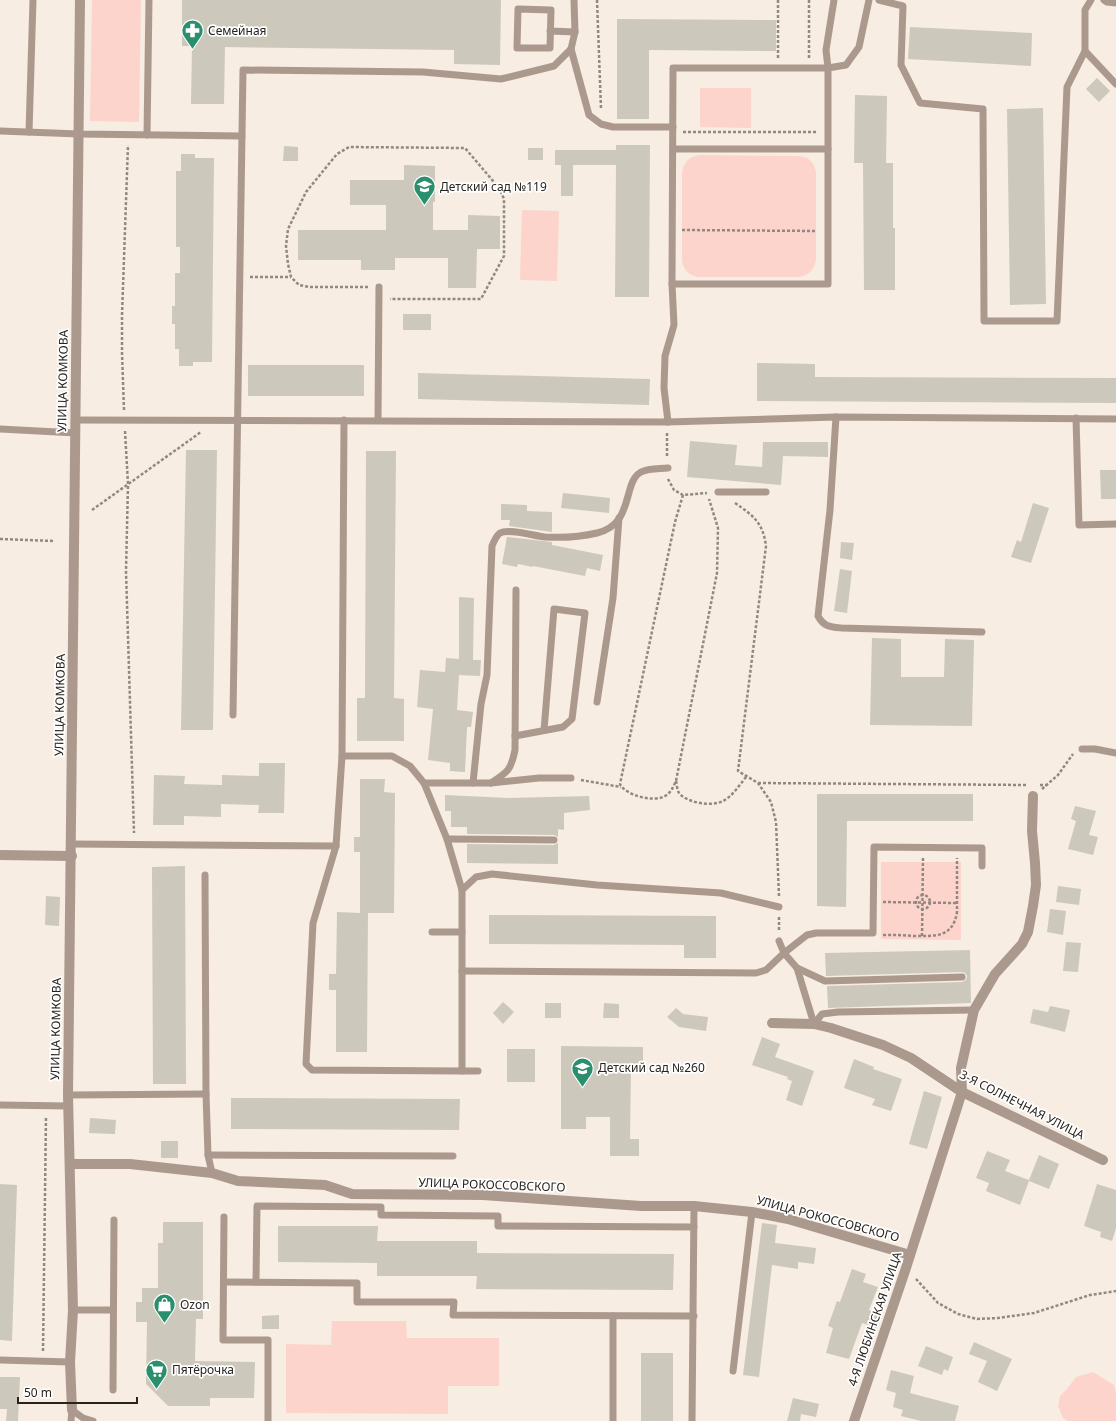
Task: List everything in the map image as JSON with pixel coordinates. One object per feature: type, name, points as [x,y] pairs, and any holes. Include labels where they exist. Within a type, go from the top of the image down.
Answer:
[{"type":"street","name":"УЛИЦА КОМКОВА","points":[[72,1410],[70,1362],[73,1310],[68,1095],[72,856],[80,0]]},
{"type":"street","name":"4-Я ЛЮБИНСКАЯ УЛИЦА","points":[[854,1421],[906,1268],[962,1092],[961,1068],[974,1010],[995,974],[1022,944],[1028,932],[1036,885],[1032,831],[1033,796]]},
{"type":"street","points":[[0,855],[72,856]]},
{"type":"street","name":"3-Я СОЛНЕЧНАЯ УЛИЦА","points":[[772,1023],[814,1024],[883,1045],[911,1058],[962,1092],[1103,1160]]},
{"type":"street","name":"УЛИЦА РОКОССОВСКОГО","points":[[70,1164],[130,1164],[212,1173],[238,1181],[325,1185],[352,1194],[483,1195],[641,1206],[694,1206],[752,1212],[788,1219],[910,1255]]},
{"type":"lane","points":[[30,132],[33,0]]},
{"type":"lane","points":[[147,135],[149,0]]},
{"type":"lane","points":[[574,0],[575,32],[571,49],[589,115],[601,124],[613,127],[673,129]]},
{"type":"lane","points":[[672,284],[828,284],[828,68],[826,50],[834,0]]},
{"type":"lane","points":[[668,422],[664,388],[665,356],[674,325],[672,284],[673,68],[828,68],[846,65],[859,47],[869,0]]},
{"type":"lane","points":[[879,0],[903,6],[901,65],[920,103],[983,109],[984,321],[1057,321],[1067,87],[1085,51],[1085,10],[1092,0]]},
{"type":"lane","points":[[1104,0],[1107,2],[1116,3]]},
{"type":"lane","points":[[518,9],[551,10],[550,31],[550,48],[518,48],[518,9]]},
{"type":"lane","points":[[550,31],[575,32]]},
{"type":"lane","points":[[234,715],[243,70],[423,72],[501,79],[554,66],[571,49]]},
{"type":"lane","points":[[1085,51],[1116,84]]},
{"type":"lane","points":[[0,131],[79,134],[242,136]]},
{"type":"lane","points":[[673,149],[828,149]]},
{"type":"lane","points":[[378,420],[379,287]]},
{"type":"lane","points":[[76,420],[668,422],[836,417],[1116,419]]},
{"type":"lane","points":[[836,417],[830,510],[818,616],[822,623],[829,627],[842,628],[982,632]]},
{"type":"lane","points":[[1076,418],[1079,525],[1116,524]]},
{"type":"lane","points":[[344,420],[342,756],[336,846],[313,923],[306,1064],[312,1070],[478,1071]]},
{"type":"lane","points":[[0,429],[76,433]]},
{"type":"lane","points":[[473,783],[481,704],[487,676],[492,546],[495,539],[500,533],[508,531],[546,537],[575,537],[598,533],[610,526],[619,518],[625,508],[633,482],[639,473],[648,469],[668,468]]},
{"type":"lane","points":[[718,492],[766,492]]},
{"type":"lane","points":[[597,702],[613,598],[619,518]]},
{"type":"lane","points":[[491,783],[504,775],[512,766],[515,750],[516,590]]},
{"type":"lane","points":[[515,736],[563,727],[572,719],[585,613],[554,609],[544,730]]},
{"type":"lane","points":[[1082,750],[1095,749],[1116,753]]},
{"type":"lane","points":[[342,756],[392,756],[410,766],[424,783],[447,839],[462,890],[462,1071]]},
{"type":"lane","points":[[424,783],[491,783],[539,778],[570,778]]},
{"type":"lane","points":[[447,839],[554,840]]},
{"type":"lane","points":[[72,844],[336,846]]},
{"type":"lane","points":[[462,971],[756,973],[766,970],[784,953],[807,935],[816,933],[873,933],[874,847],[982,848],[982,866]]},
{"type":"lane","points":[[462,890],[476,877],[492,874],[597,885],[721,893],[779,907]]},
{"type":"lane","points":[[205,875],[206,1094],[208,1155],[212,1173]]},
{"type":"lane","points":[[432,932],[462,932]]},
{"type":"lane","points":[[779,941],[784,953],[797,968],[814,1024]]},
{"type":"lane","points":[[797,968],[825,981],[962,977]]},
{"type":"lane","points":[[814,1024],[822,1014],[838,1012],[974,1010]]},
{"type":"lane","points":[[68,1095],[206,1094]]},
{"type":"lane","points":[[0,1105],[68,1106]]},
{"type":"lane","points":[[208,1155],[453,1156]]},
{"type":"lane","points":[[256,1282],[257,1206],[381,1207],[381,1215],[498,1216],[498,1226],[694,1227]]},
{"type":"lane","points":[[692,1421],[694,1206]]},
{"type":"lane","points":[[733,1371],[752,1212]]},
{"type":"lane","points":[[224,1217],[223,1340],[268,1340],[268,1421]]},
{"type":"lane","points":[[113,1390],[114,1220]]},
{"type":"lane","points":[[224,1282],[357,1283],[357,1302],[454,1302],[453,1315],[694,1316]]},
{"type":"lane","points":[[73,1310],[113,1310]]},
{"type":"lane","points":[[613,1316],[613,1421]]},
{"type":"lane","points":[[0,1360],[70,1362]]},
{"type":"lane","points":[[71,1421],[72,1410]]},
{"type":"lane","points":[[72,1410],[83,1418],[93,1421]]},
{"type":"path","points":[[597,0],[601,124]]},
{"type":"path","points":[[778,0],[778,68]]},
{"type":"path","points":[[809,0],[809,68]]},
{"type":"path","points":[[673,129],[828,132]]},
{"type":"path","points":[[129,134],[122,338],[124,419],[128,484],[126,571],[134,845]]},
{"type":"path","points":[[379,287],[309,287],[299,285],[291,277],[286,246],[288,229],[306,192],[337,154],[349,148],[465,148],[499,188],[504,199],[504,256],[481,299],[379,299]]},
{"type":"path","points":[[673,230],[828,231]]},
{"type":"path","points":[[240,276],[291,277]]},
{"type":"path","points":[[92,510],[218,420]]},
{"type":"path","points":[[668,422],[668,478],[674,490],[684,495],[718,492],[742,508],[759,523],[764,534],[766,546],[738,771],[758,783],[771,802],[776,822],[779,941]]},
{"type":"path","points":[[570,778],[622,788],[628,792],[656,800],[665,797],[670,792],[676,781],[717,573],[718,528],[707,493]]},
{"type":"path","points":[[622,788],[620,784],[622,769],[644,675],[675,522],[684,495]]},
{"type":"path","points":[[0,539],[55,541]]},
{"type":"path","points":[[1033,796],[1058,775],[1073,753],[1082,750]]},
{"type":"path","points":[[676,781],[678,792],[685,799],[700,803],[715,803],[723,801],[731,795],[748,776]]},
{"type":"path","points":[[758,783],[1032,785]]},
{"type":"path","points":[[1040,785],[1047,785]]},
{"type":"path","points":[[922,936],[923,847]]},
{"type":"path","points":[[873,933],[879,935],[922,936],[939,935],[950,929],[956,918],[957,848]]},
{"type":"path","points":[[916,902],[918,897],[923,895]]},
{"type":"path","points":[[923,895],[928,897],[930,902],[928,908],[923,910]]},
{"type":"path","points":[[874,902],[957,903]]},
{"type":"path","points":[[916,902],[918,907],[923,910]]},
{"type":"path","points":[[43,1361],[47,1106]]},
{"type":"path","points":[[906,1268],[938,1303],[958,1314],[977,1319],[998,1318],[1034,1313],[1090,1295],[1116,1291]]},
{"type":"shaded area","points":[[92,0],[141,0],[139,122],[90,121]]},
{"type":"shaded area","points":[[700,88],[751,88],[751,128],[700,127]]},
{"type":"shaded area","points":[[699,155],[799,156],[806,158],[814,165],[816,172],[816,260],[814,267],[810,272],[799,277],[698,277],[687,272],[682,260],[682,172],[684,165],[688,160]]},
{"type":"shaded area","points":[[522,210],[559,211],[557,281],[520,280]]},
{"type":"shaded area","points":[[881,862],[961,862],[961,940],[881,939]]},
{"type":"shaded area","points":[[332,1321],[406,1321],[407,1338],[499,1338],[499,1386],[448,1386],[448,1414],[286,1413],[286,1344],[331,1345]]},
{"type":"shaded area","points":[[1093,1372],[1114,1385],[1116,1393],[1116,1421],[1068,1421],[1063,1418],[1058,1406],[1060,1396],[1076,1377]]},
{"type":"building","points":[[182,0],[501,0],[500,65],[454,64],[454,50],[225,47],[224,104],[191,104],[192,46],[182,46]]},
{"type":"building","points":[[617,19],[776,20],[776,51],[649,50],[649,119],[617,119]]},
{"type":"building","points":[[910,27],[1032,33],[1031,66],[908,59]]},
{"type":"building","points":[[1097,78],[1110,91],[1099,102],[1086,89]]},
{"type":"building","points":[[855,95],[887,96],[886,163],[893,163],[895,290],[864,290],[863,163],[854,163]]},
{"type":"building","points":[[1043,108],[1046,304],[1010,305],[1007,109]]},
{"type":"building","points":[[616,145],[650,145],[649,297],[615,297],[616,165],[573,165],[573,196],[561,196],[561,165],[555,165],[555,150],[616,150]]},
{"type":"building","points":[[284,146],[298,147],[298,161],[283,161]]},
{"type":"building","points":[[528,148],[543,148],[543,160],[528,160]]},
{"type":"building","points":[[181,154],[195,154],[195,158],[214,158],[212,362],[193,362],[193,366],[179,366],[179,349],[175,349],[175,324],[172,324],[172,306],[175,306],[175,273],[180,273],[180,247],[176,247],[176,171],[181,171]]},
{"type":"building","points":[[404,165],[435,166],[433,230],[468,230],[468,215],[500,216],[500,249],[477,249],[476,288],[448,288],[448,258],[395,258],[395,270],[361,270],[361,260],[298,260],[298,230],[386,230],[386,205],[350,205],[350,180],[404,180]]},
{"type":"building","points":[[403,314],[431,314],[431,330],[403,330]]},
{"type":"building","points":[[757,363],[815,364],[815,377],[1116,378],[1116,403],[757,401]]},
{"type":"building","points":[[248,365],[364,365],[364,396],[248,396]]},
{"type":"building","points":[[418,373],[650,379],[649,405],[418,399]]},
{"type":"building","points":[[690,441],[737,445],[735,465],[762,467],[763,442],[828,442],[828,457],[783,456],[781,485],[687,477]]},
{"type":"building","points":[[186,450],[217,450],[213,730],[181,730]]},
{"type":"building","points":[[366,451],[396,451],[394,698],[404,699],[404,741],[357,741],[357,698],[365,698]]},
{"type":"building","points":[[1100,470],[1116,470],[1116,499],[1101,499]]},
{"type":"building","points":[[563,493],[610,498],[609,513],[561,508]]},
{"type":"building","points":[[1033,503],[1049,508],[1031,563],[1011,557],[1017,540],[1021,542]]},
{"type":"building","points":[[501,504],[527,505],[527,511],[552,512],[552,532],[509,526],[510,520],[501,520]]},
{"type":"building","points":[[507,537],[552,542],[552,545],[603,555],[600,571],[587,568],[585,576],[533,566],[518,564],[517,567],[502,564]]},
{"type":"building","points":[[841,542],[854,543],[852,560],[840,558]]},
{"type":"building","points":[[840,569],[852,571],[847,613],[834,611]]},
{"type":"building","points":[[459,597],[474,598],[473,660],[481,660],[480,676],[459,675],[457,710],[473,712],[471,727],[467,727],[465,772],[450,771],[450,763],[428,760],[433,709],[417,707],[420,670],[445,672],[446,658],[459,659]]},
{"type":"building","points":[[872,638],[901,639],[901,677],[944,677],[945,639],[974,640],[972,726],[870,725]]},
{"type":"building","points":[[259,763],[285,763],[284,813],[258,813],[259,805],[221,804],[221,817],[184,816],[184,825],[153,825],[154,775],[185,776],[184,784],[222,785],[222,775],[259,776]]},
{"type":"building","points":[[360,779],[385,779],[384,792],[395,793],[394,913],[368,913],[367,1052],[336,1052],[336,990],[329,990],[329,974],[336,974],[337,912],[360,913],[360,852],[354,852],[354,837],[360,837]]},
{"type":"building","points":[[817,794],[973,794],[973,821],[847,821],[846,907],[817,906]]},
{"type":"building","points":[[445,795],[509,798],[589,796],[590,810],[564,813],[564,830],[558,829],[558,837],[554,835],[467,834],[467,827],[451,827],[451,811],[445,811]]},
{"type":"building","points":[[1075,806],[1096,811],[1089,835],[1098,837],[1093,855],[1068,849],[1076,821],[1071,819]]},
{"type":"building","points":[[558,843],[558,864],[467,863],[467,844],[554,845]]},
{"type":"building","points":[[185,866],[186,1084],[153,1084],[152,867]]},
{"type":"building","points":[[1058,886],[1081,889],[1079,905],[1056,902]]},
{"type":"building","points":[[46,896],[60,897],[59,926],[45,925]]},
{"type":"building","points":[[1050,909],[1066,911],[1063,935],[1047,932]]},
{"type":"building","points":[[489,915],[716,916],[716,958],[684,958],[684,945],[489,944]]},
{"type":"building","points":[[1066,942],[1081,943],[1078,972],[1063,971]]},
{"type":"building","points":[[970,950],[971,1003],[828,1008],[827,986],[962,982],[966,980],[967,976],[962,972],[826,976],[825,953]]},
{"type":"building","points":[[503,1002],[514,1012],[503,1024],[493,1013]]},
{"type":"building","points":[[545,1003],[561,1003],[561,1018],[545,1018]]},
{"type":"building","points":[[604,1003],[619,1004],[619,1018],[603,1018]]},
{"type":"building","points":[[1050,1006],[1070,1010],[1065,1032],[1030,1023],[1033,1009],[1048,1012]]},
{"type":"building","points":[[676,1008],[683,1014],[708,1017],[706,1031],[679,1027],[667,1017]]},
{"type":"building","points":[[762,1037],[780,1044],[775,1057],[814,1071],[802,1106],[786,1100],[792,1081],[787,1079],[788,1077],[752,1065]]},
{"type":"building","points":[[561,1046],[643,1047],[643,1069],[631,1069],[630,1139],[639,1139],[639,1156],[610,1156],[610,1117],[586,1117],[586,1129],[561,1129]]},
{"type":"building","points":[[507,1049],[535,1049],[535,1082],[507,1082]]},
{"type":"building","points":[[854,1059],[874,1067],[873,1069],[902,1079],[891,1111],[872,1105],[875,1099],[844,1088]]},
{"type":"building","points":[[924,1091],[942,1097],[927,1149],[909,1144]]},
{"type":"building","points":[[231,1098],[460,1099],[459,1130],[231,1129]]},
{"type":"building","points":[[90,1118],[116,1120],[115,1134],[89,1133]]},
{"type":"building","points":[[161,1141],[178,1141],[178,1158],[161,1158]]},
{"type":"building","points":[[987,1151],[1010,1160],[1005,1171],[1029,1180],[1039,1155],[1059,1164],[1049,1189],[1029,1181],[1020,1205],[986,1191],[989,1183],[976,1178]]},
{"type":"building","points":[[0,1184],[17,1185],[12,1341],[0,1340]]},
{"type":"building","points":[[1097,1184],[1116,1190],[1116,1228],[1112,1241],[1100,1237],[1101,1232],[1084,1226]]},
{"type":"building","points":[[163,1222],[203,1222],[203,1319],[196,1319],[195,1361],[255,1362],[254,1398],[210,1398],[210,1406],[168,1406],[146,1384],[147,1322],[136,1322],[136,1302],[142,1302],[142,1288],[158,1288],[158,1243],[163,1243]]},
{"type":"building","points":[[762,1223],[777,1225],[775,1243],[816,1248],[814,1264],[798,1262],[798,1269],[772,1265],[759,1377],[743,1375]]},
{"type":"building","points":[[278,1226],[378,1226],[377,1241],[477,1241],[477,1253],[674,1254],[673,1290],[476,1289],[477,1276],[377,1276],[377,1263],[278,1262]]},
{"type":"building","points":[[852,1269],[866,1274],[863,1282],[878,1287],[869,1310],[882,1315],[877,1328],[862,1323],[849,1359],[826,1353],[833,1328],[828,1326],[837,1301],[840,1302]]},
{"type":"building","points":[[279,1315],[279,1329],[262,1329],[262,1316]]},
{"type":"building","points":[[974,1342],[1012,1359],[997,1391],[978,1382],[987,1361],[969,1354]]},
{"type":"building","points":[[926,1346],[953,1357],[948,1371],[944,1369],[942,1375],[918,1366]]},
{"type":"building","points":[[641,1353],[673,1353],[673,1421],[641,1421]]},
{"type":"building","points":[[891,1370],[914,1376],[910,1393],[959,1406],[955,1421],[921,1421],[901,1416],[903,1410],[893,1407],[896,1393],[886,1390]]},
{"type":"building","points":[[0,1377],[20,1377],[18,1421],[6,1421],[7,1409],[0,1409]]},
{"type":"building","points":[[793,1398],[819,1404],[816,1417],[801,1414],[800,1421],[787,1421]]},
{"type":"place","name":"Семейная","points":[[192,50]]},
{"type":"place","name":"Детский сад №119","points":[[425,206]]},
{"type":"place","name":"Детский сад №260","points":[[582,1088]]},
{"type":"place","name":"Ozon","points":[[164,1324]]},
{"type":"place","name":"Пятёрочка","points":[[156,1390]]}]
